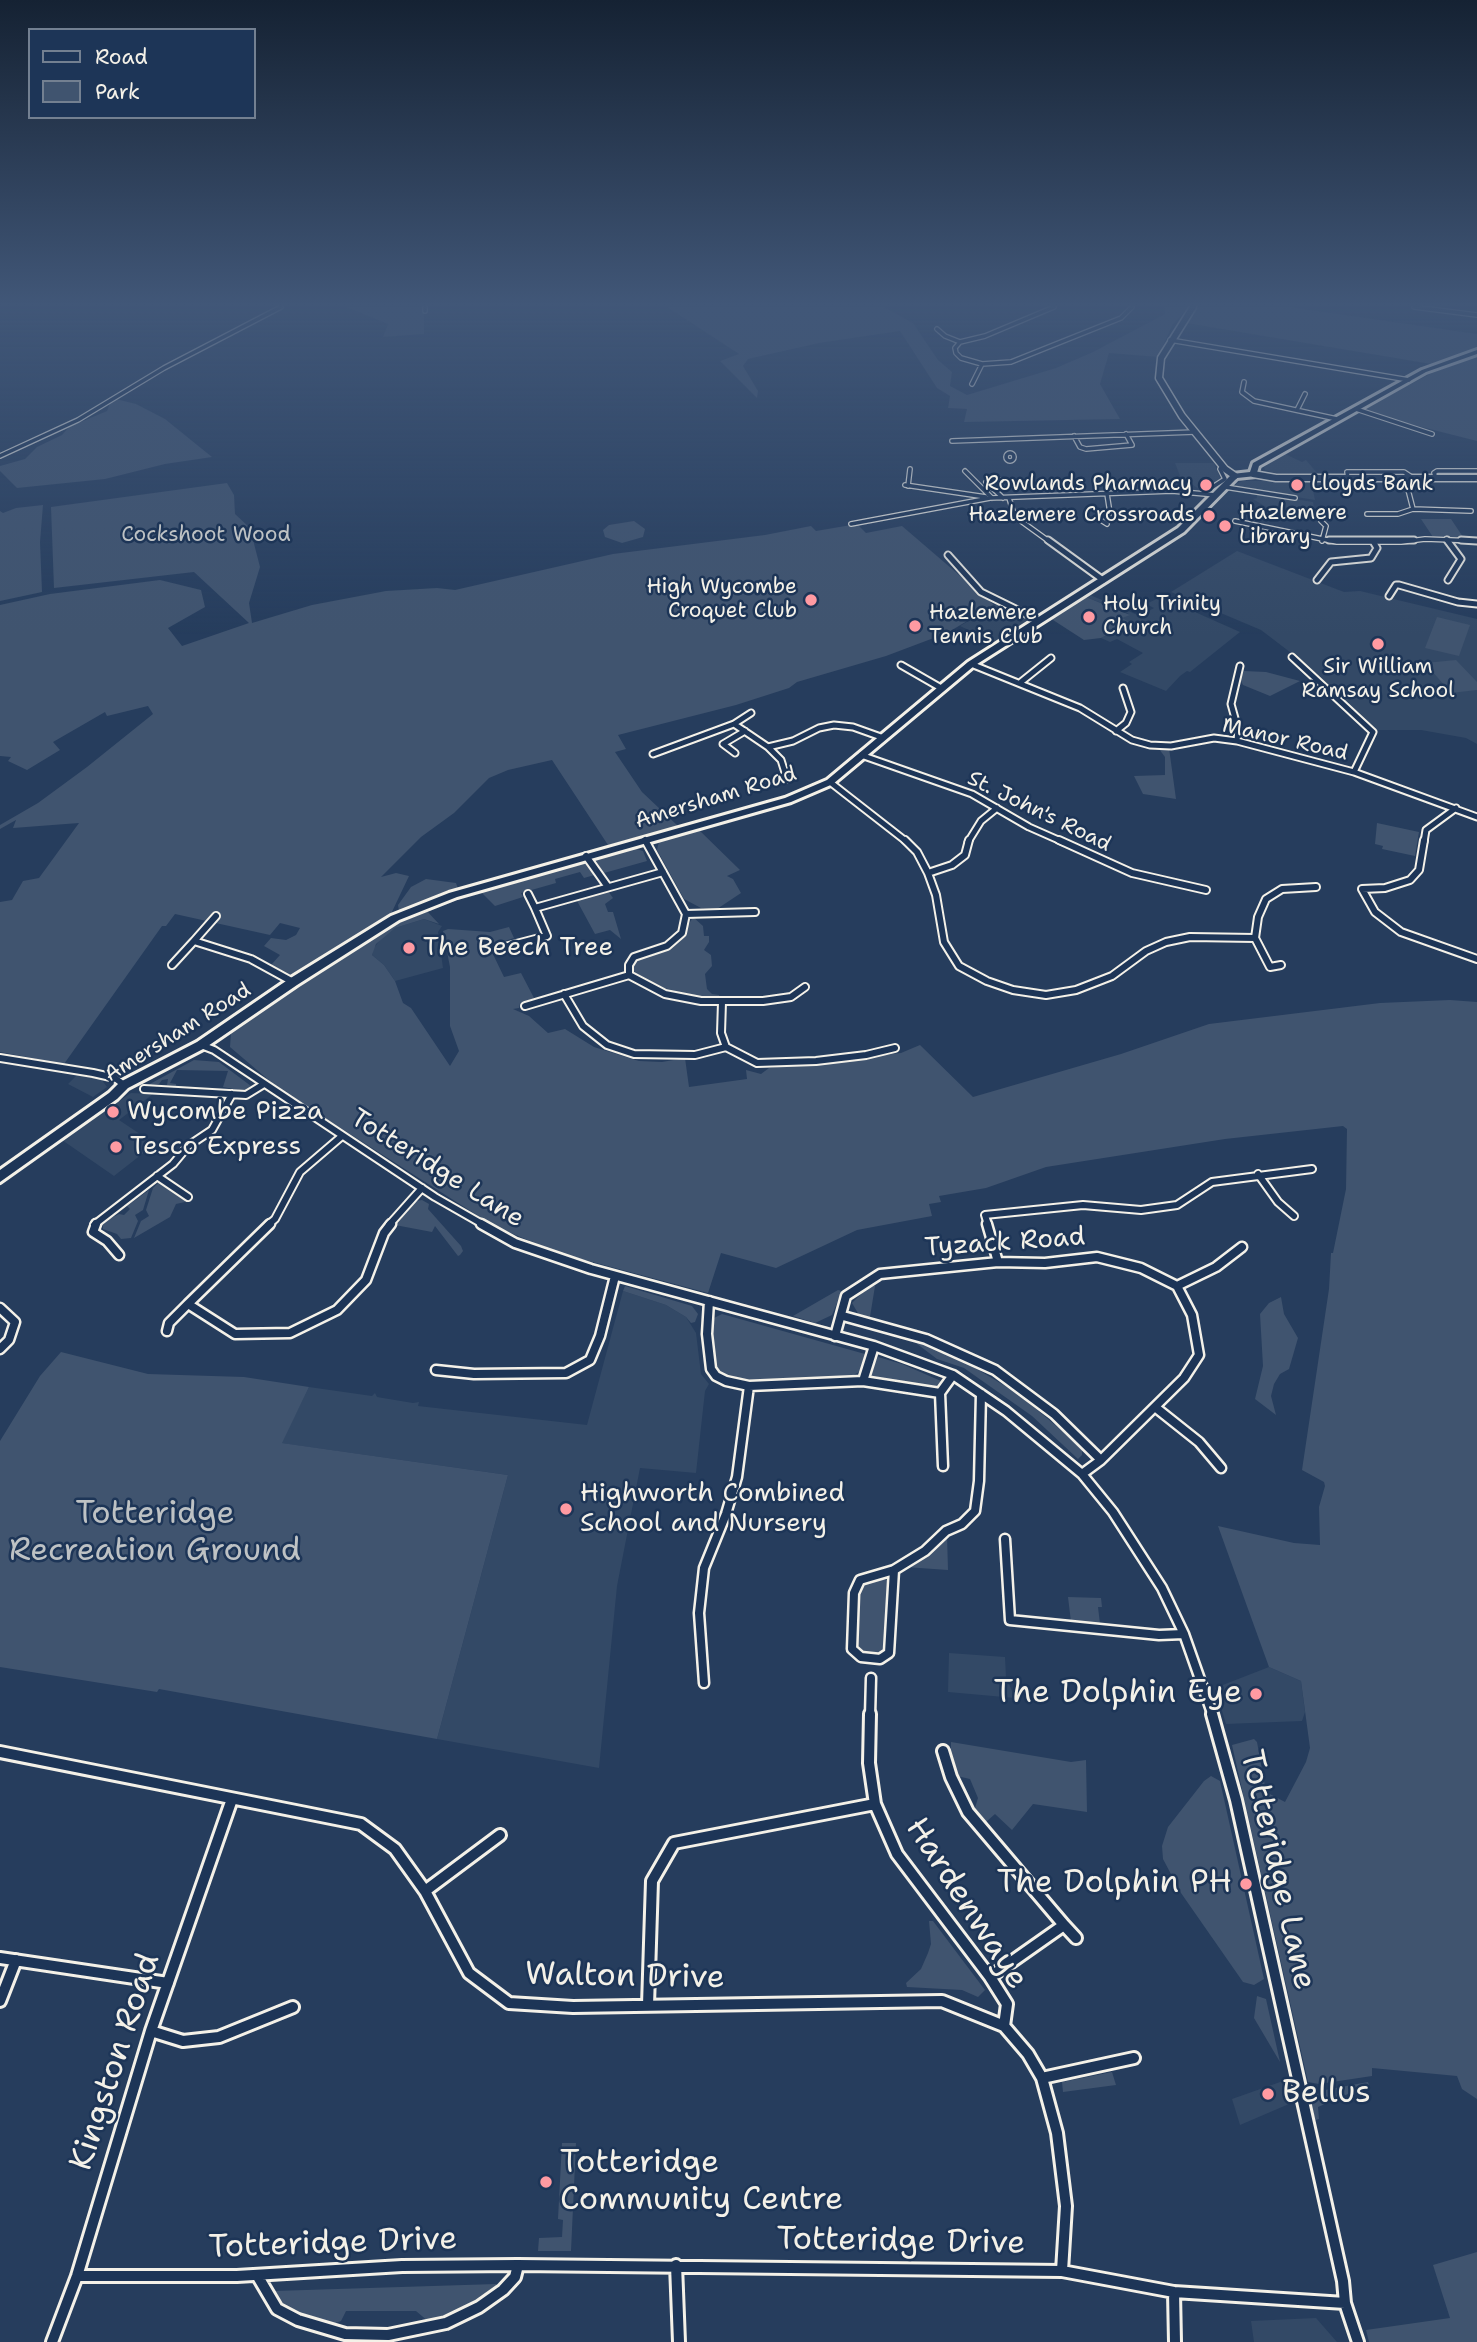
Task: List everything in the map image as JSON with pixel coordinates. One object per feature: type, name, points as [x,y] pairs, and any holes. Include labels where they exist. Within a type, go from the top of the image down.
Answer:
[{"type":"main road","points":[[1235,476],[1253,474],[1256,465],[1343,416]]},
{"type":"main road","name":"Amersham Road","points":[[0,1177],[113,1096],[124,1085],[201,1045],[374,931],[425,904],[788,800],[830,782],[971,664],[1181,530],[1210,493],[1225,487],[1235,476]]},
{"type":"street","points":[[0,456],[84,416]]},
{"type":"street","points":[[1183,416],[1222,466],[1235,476]]},
{"type":"street","points":[[1328,416],[1338,419]]},
{"type":"street","points":[[1378,416],[1432,434]]},
{"type":"street","points":[[952,440],[1195,432]]},
{"type":"street","points":[[1074,436],[1080,447],[1099,448],[1132,445],[1126,434]]},
{"type":"street","points":[[1001,439],[1009,454]]},
{"type":"street","points":[[910,469],[906,486],[1006,498],[1210,493],[1225,479],[1220,469],[1222,466]]},
{"type":"street","points":[[965,471],[991,498]]},
{"type":"street","points":[[1436,478],[1434,473],[1437,471],[1477,471]]},
{"type":"street","points":[[1253,474],[1276,478],[1477,478]]},
{"type":"street","points":[[972,477],[978,477]]},
{"type":"street","points":[[1409,478],[1413,509]]},
{"type":"street","points":[[1004,480],[986,482],[1006,498],[1021,521],[1103,580]]},
{"type":"street","points":[[1225,487],[1295,498]]},
{"type":"street","points":[[1107,494],[1110,513]]},
{"type":"street","points":[[851,524],[991,498]]},
{"type":"street","points":[[1367,514],[1398,514],[1413,509],[1471,511]]},
{"type":"street","points":[[1107,524],[1100,519],[1110,513],[1118,514]]},
{"type":"street","points":[[1321,521],[1326,526],[1322,541]]},
{"type":"street","points":[[1235,522],[1322,541],[1477,541]]},
{"type":"street","points":[[1446,539],[1461,559],[1448,580]]},
{"type":"street","points":[[1317,580],[1331,562],[1371,558],[1377,548],[1374,542]]},
{"type":"street","points":[[948,555],[981,592],[1038,620]]},
{"type":"street","points":[[1388,596],[1396,585],[1399,585],[1458,602],[1477,604]]},
{"type":"street","points":[[1292,657],[1373,732],[1354,772]]},
{"type":"street","points":[[1021,682],[1051,658]]},
{"type":"street","name":"Manor Road","points":[[971,664],[1080,708],[1132,740],[1150,745],[1171,746],[1214,738],[1237,741],[1354,772],[1477,817]]},
{"type":"street","points":[[901,665],[941,688]]},
{"type":"street","points":[[1237,741],[1238,729],[1231,704],[1240,666]]},
{"type":"street","points":[[1116,731],[1126,723],[1131,712],[1122,688]]},
{"type":"street","points":[[653,754],[734,724],[751,713]]},
{"type":"street","points":[[734,724],[768,747],[781,760],[787,779]]},
{"type":"street","points":[[768,747],[834,725],[853,727],[881,737]]},
{"type":"street","points":[[735,753],[723,744],[745,731]]},
{"type":"street","points":[[718,751],[728,748]]},
{"type":"street","name":"St. John's Road","points":[[861,755],[972,794],[1029,827],[1132,873],[1206,890]]},
{"type":"street","points":[[830,782],[917,852],[936,895],[944,942],[959,966],[987,981],[1013,990],[1046,995],[1076,990],[1112,976],[1146,951],[1166,942],[1190,937],[1255,939]]},
{"type":"street","points":[[928,873],[952,865],[965,855],[970,836],[981,821],[997,808]]},
{"type":"street","points":[[1456,808],[1433,822],[1426,830],[1419,870],[1410,880],[1385,888],[1362,889],[1375,912],[1401,932],[1477,959]]},
{"type":"street","points":[[629,975],[629,965],[634,957],[667,946],[681,933],[686,914],[645,840]]},
{"type":"street","points":[[586,856],[608,887]]},
{"type":"street","points":[[535,908],[663,872]]},
{"type":"street","points":[[1281,965],[1270,967],[1255,939],[1258,917],[1266,899],[1282,889],[1317,887]]},
{"type":"street","points":[[497,949],[547,936],[528,894]]},
{"type":"street","points":[[686,914],[755,912]]},
{"type":"street","points":[[172,965],[216,916]]},
{"type":"street","points":[[194,941],[261,963],[293,982]]},
{"type":"street","points":[[525,1006],[629,975],[664,994],[722,1002],[790,997],[805,987]]},
{"type":"street","points":[[564,994],[583,1026],[607,1045],[634,1054],[695,1055],[726,1047],[757,1063],[866,1055],[895,1048]]},
{"type":"street","points":[[722,1002],[721,1033],[726,1047]]},
{"type":"street","name":"Totteridge Lane","points":[[201,1045],[422,1188],[515,1243],[615,1276],[874,1346],[953,1375],[1050,1445],[1082,1474],[1113,1512],[1145,1560],[1184,1634],[1209,1703],[1236,1800],[1343,2281],[1345,2302],[1358,2342]]},
{"type":"street","points":[[0,1058],[93,1073],[115,1078],[124,1085]]},
{"type":"street","points":[[144,1089],[246,1095],[264,1084]]},
{"type":"street","points":[[119,1255],[107,1241],[93,1232],[93,1226],[158,1176],[188,1146],[212,1130],[232,1094]]},
{"type":"street","points":[[167,1331],[169,1323],[275,1220],[300,1172],[342,1136]]},
{"type":"street","points":[[998,1262],[985,1215],[1083,1205],[1141,1210],[1177,1205],[1212,1182],[1258,1174],[1312,1170]]},
{"type":"street","points":[[1258,1174],[1278,1202],[1294,1216]]},
{"type":"street","points":[[158,1176],[188,1197]]},
{"type":"street","points":[[188,1304],[234,1334],[290,1332],[337,1310],[366,1280],[384,1233],[400,1210],[422,1188]]},
{"type":"street","points":[[1082,1474],[1101,1460],[1184,1378],[1199,1355],[1192,1315],[1177,1286],[1216,1267],[1242,1247]]},
{"type":"street","name":"Tyzack Road","points":[[835,1336],[843,1316],[846,1296],[880,1273],[998,1262],[1045,1263],[1097,1257],[1141,1268],[1177,1286]]},
{"type":"street","points":[[436,1370],[474,1374],[566,1373],[590,1360],[600,1336],[615,1276]]},
{"type":"street","points":[[709,1301],[707,1334],[711,1369],[716,1376],[726,1381],[749,1386],[863,1381],[940,1393]]},
{"type":"street","points":[[0,1308],[15,1322],[9,1340],[0,1349]]},
{"type":"street","points":[[843,1316],[926,1339],[995,1370],[1054,1414],[1101,1460]]},
{"type":"street","points":[[863,1381],[874,1346]]},
{"type":"street","points":[[943,1466],[944,1436],[940,1393],[953,1375]]},
{"type":"street","points":[[704,1683],[699,1613],[704,1568],[726,1514],[737,1477],[749,1386]]},
{"type":"street","points":[[894,1570],[889,1653],[880,1659],[861,1657],[852,1649],[854,1593],[860,1580],[894,1570],[925,1551],[946,1531],[962,1524],[975,1511],[979,1481],[981,1394]]},
{"type":"street","points":[[1155,1407],[1199,1442],[1222,1468]]},
{"type":"street","points":[[1006,1539],[1010,1620],[1159,1635],[1184,1634]]},
{"type":"street","name":"Hardenwaye","points":[[871,1678],[869,1763],[875,1804],[897,1854],[990,1977],[1007,2004],[1004,2026],[1028,2054],[1042,2078],[1057,2133],[1066,2206],[1062,2271]]},
{"type":"street","points":[[943,1751],[951,1777],[968,1812],[1076,1938]]},
{"type":"street","name":"Walton Drive","points":[[0,1752],[361,1824],[396,1849],[425,1891],[469,1973],[509,2003],[573,2007],[942,2001],[1004,2026]]},
{"type":"street","name":"Kingston Road","points":[[52,2342],[77,2276],[151,2031],[232,1799]]},
{"type":"street","points":[[648,2006],[652,1881],[674,1843],[875,1804]]},
{"type":"street","points":[[425,1891],[500,1835]]},
{"type":"street","points":[[990,1977],[1064,1925]]},
{"type":"street","points":[[0,1958],[168,1983]]},
{"type":"street","points":[[0,2001],[16,1960]]},
{"type":"street","points":[[151,2031],[184,2041],[219,2037],[293,2007]]},
{"type":"street","points":[[1042,2078],[1134,2058]]},
{"type":"street","points":[[257,2275],[277,2309],[299,2320],[345,2334],[388,2334],[446,2323],[479,2307],[503,2290],[515,2277],[518,2264]]},
{"type":"street","name":"Totteridge Drive","points":[[77,2276],[257,2275],[402,2266],[518,2264],[1062,2271],[1174,2292],[1345,2302]]},
{"type":"street","points":[[676,2265],[679,2342]]},
{"type":"street","points":[[1174,2292],[1175,2342]]},
{"type":"shaded area","points":[[1283,453],[1302,462],[1306,460],[1318,474],[1275,473],[1265,470],[1264,467]]},
{"type":"shaded area","points":[[1175,463],[1214,463],[1220,478],[1204,490],[1199,489],[1180,476]]},
{"type":"shaded area","points":[[1243,481],[1311,481],[1315,500],[1236,487],[1236,484]]},
{"type":"shaded area","points":[[1256,493],[1313,502],[1314,508],[1266,507],[1253,499],[1257,498]]},
{"type":"shaded area","name":"Sir William Ramsay School","points":[[1237,551],[1344,592],[1360,591],[1477,619],[1477,744],[1466,738],[1421,730],[1376,730],[1299,659],[1261,630],[1171,592]]},
{"type":"shaded area","points":[[1090,595],[1140,616],[1154,608],[1146,604],[1161,597],[1240,632],[1190,672],[1180,676],[1166,691],[1120,672],[1143,653],[1117,639],[1110,642],[1101,638],[1130,624],[1121,618],[1129,614],[1086,597]]},
{"type":"shaded area","points":[[997,604],[1028,616],[1029,623],[997,642],[977,631],[960,626]]},
{"type":"shaded area","points":[[424,919],[442,926],[438,932],[443,968],[395,981],[384,965],[372,955],[373,949],[384,935],[395,928]]},
{"type":"shaded area","points":[[77,1075],[101,1079],[107,1087],[93,1097],[68,1084]]},
{"type":"shaded area","points":[[131,1093],[153,1094],[119,1120],[155,1144],[114,1176],[62,1140]]},
{"type":"shaded area","name":"Highworth Combined School and Nursery","points":[[623,1291],[666,1305],[686,1317],[696,1333],[701,1374],[709,1384],[705,1391],[696,1473],[640,1468],[617,1586],[599,1768],[437,1739],[508,1475],[281,1443],[309,1387],[372,1396],[375,1393],[377,1397],[419,1402],[418,1406],[587,1425]]},
{"type":"shaded area","points":[[949,1653],[1005,1657],[1006,1677],[1015,1698],[948,1692]]},
{"type":"shaded area","points":[[1269,1667],[1301,1681],[1305,1712],[1302,1721],[1226,1724],[1215,1688]]},
{"type":"shaded area","points":[[1283,2081],[1289,2104],[1240,2125],[1232,2099]]},
{"type":"shaded area","points":[[1316,2318],[1337,2342],[1254,2342],[1251,2321]]},
{"type":"green space","points":[[94,416],[160,416],[212,457],[165,464],[105,479],[17,488],[0,471],[0,466],[25,459],[37,447],[62,435],[69,427]]},
{"type":"green space","points":[[965,416],[1118,416],[1120,419],[964,422]]},
{"type":"green space","points":[[1384,416],[1477,416],[1477,441]]},
{"type":"green space","name":"Cockshoot Wood","points":[[227,483],[234,495],[235,514],[250,528],[260,567],[249,603],[252,623],[312,605],[386,591],[437,588],[455,590],[613,554],[765,535],[811,526],[816,531],[857,524],[866,533],[902,526],[994,605],[947,633],[886,656],[797,682],[789,688],[736,705],[618,735],[626,749],[615,752],[642,792],[678,826],[608,845],[552,760],[508,770],[489,778],[454,813],[421,837],[381,877],[396,873],[409,876],[390,916],[294,976],[271,965],[280,955],[264,946],[271,938],[286,940],[296,935],[300,928],[280,923],[270,935],[175,914],[166,926],[162,926],[64,1064],[0,1052],[0,902],[12,900],[23,881],[39,878],[79,823],[13,828],[16,820],[0,829],[0,825],[38,803],[153,714],[148,706],[107,716],[105,712],[53,742],[60,750],[27,770],[8,761],[11,757],[0,756],[0,605],[50,594],[160,580],[201,590],[205,607],[168,628],[182,646],[249,623],[194,572],[54,588],[51,507]]},
{"type":"green space","points":[[43,505],[40,542],[42,592],[0,601],[0,511],[3,513],[16,508]]},
{"type":"green space","points":[[1421,519],[1451,519],[1463,537],[1433,537]]},
{"type":"green space","points":[[634,521],[645,529],[643,537],[622,543],[605,537],[603,530],[609,525]]},
{"type":"green space","points":[[1086,597],[1130,615],[1122,618],[1131,623],[1101,638],[1084,640],[1050,618]]},
{"type":"green space","points":[[1437,617],[1470,625],[1459,656],[1425,648]]},
{"type":"green space","points":[[1456,660],[1477,682],[1477,690],[1451,693],[1425,663]]},
{"type":"green space","points":[[1244,671],[1266,672],[1300,681],[1270,696],[1243,685],[1240,679]]},
{"type":"green space","points":[[1169,748],[1176,799],[1143,794],[1134,776],[1165,775],[1165,757],[1159,749]]},
{"type":"green space","points":[[1377,823],[1419,832],[1415,856],[1382,849],[1383,846],[1375,844]]},
{"type":"green space","points":[[698,829],[740,870],[727,876],[733,879],[741,893],[717,909],[701,908],[684,899],[657,850],[659,841]]},
{"type":"green space","points":[[633,848],[643,851],[647,861],[604,873],[596,861],[596,858]]},
{"type":"green space","points":[[579,863],[587,864],[598,874],[584,878],[580,872],[555,879],[556,883],[521,893],[523,897],[495,906],[480,891]]},
{"type":"green space","points":[[426,879],[456,883],[458,889],[399,911],[398,905],[411,887]]},
{"type":"green space","points":[[608,891],[613,898],[605,904],[608,912],[613,912],[621,939],[610,930],[595,934],[576,899]]},
{"type":"green space","points":[[425,909],[439,924],[424,919],[395,928],[376,944],[372,955],[384,965],[395,981],[403,1003],[411,1008],[450,1066],[459,1051],[450,1026],[450,967],[443,931],[448,929],[490,932],[509,927],[514,938],[489,946],[504,977],[521,973],[534,998],[513,1009],[529,1016],[548,1033],[565,1029],[594,1047],[639,1061],[662,1062],[685,1058],[689,1087],[747,1079],[746,1070],[761,1074],[769,1068],[901,1053],[920,1045],[973,1097],[1121,1054],[1209,1024],[1380,1003],[1450,1000],[1477,1002],[1477,2099],[1462,2089],[1457,2076],[1372,2068],[1372,2076],[1319,2084],[1308,2082],[1232,1745],[1254,1739],[1257,1742],[1266,1792],[1285,1802],[1306,1762],[1310,1748],[1301,1681],[1269,1667],[1218,1526],[1294,1543],[1320,1545],[1319,1507],[1325,1486],[1324,1482],[1302,1470],[1329,1289],[1331,1253],[1346,1189],[1347,1129],[1343,1126],[1225,1139],[1046,1167],[986,1188],[939,1196],[941,1202],[929,1204],[932,1216],[857,1230],[776,1268],[721,1253],[708,1293],[559,1253],[494,1226],[278,1088],[230,1047],[231,1033],[239,1025],[361,943]]},
{"type":"green space","points":[[693,917],[703,926],[704,936],[709,936],[704,950],[711,955],[712,966],[705,974],[707,989],[720,998],[701,998],[657,986],[635,973],[633,968],[634,960],[669,947],[680,939]]},
{"type":"green space","points":[[194,1060],[219,1062],[251,1086],[244,1091],[223,1087],[228,1071],[177,1070],[170,1083],[176,1086],[167,1085],[168,1079],[159,1084],[148,1085]]},
{"type":"green space","points":[[159,1182],[172,1188],[185,1202],[176,1204],[170,1217],[134,1238],[141,1221],[149,1216],[146,1210],[153,1188]]},
{"type":"green space","points":[[149,1190],[143,1210],[135,1215],[138,1221],[131,1238],[121,1239],[117,1234],[103,1229],[103,1222],[119,1214],[124,1215],[130,1209],[127,1206]]},
{"type":"green space","points":[[422,1200],[429,1204],[428,1209],[461,1246],[463,1251],[460,1255],[458,1256],[435,1226],[432,1232],[395,1225],[416,1201]]},
{"type":"green space","points":[[625,1286],[692,1306],[698,1314],[695,1322],[691,1323],[666,1305],[623,1291]]},
{"type":"green space","points":[[869,1286],[875,1286],[870,1317],[859,1315],[852,1303]]},
{"type":"green space","points":[[838,1290],[842,1291],[832,1315],[815,1323],[793,1316]]},
{"type":"green space","points":[[1281,1297],[1284,1314],[1298,1338],[1289,1369],[1280,1374],[1274,1384],[1271,1396],[1276,1415],[1255,1399],[1263,1366],[1260,1314],[1269,1303]]},
{"type":"green space","points":[[722,1314],[865,1354],[861,1371],[846,1379],[769,1383],[729,1379],[717,1368],[715,1361],[713,1324],[714,1318]]},
{"type":"green space","points":[[908,1337],[960,1359],[1017,1393],[1067,1435],[1082,1450],[1082,1455],[1078,1459],[1032,1416],[964,1368],[937,1359]]},
{"type":"green space","name":"Totteridge Recreation Ground","points":[[61,1352],[148,1374],[244,1377],[309,1387],[282,1443],[508,1475],[437,1739],[159,1689],[157,1692],[0,1667],[0,1441],[40,1376]]},
{"type":"green space","points":[[878,1357],[941,1381],[939,1388],[872,1378],[870,1372]]},
{"type":"green space","points":[[947,1535],[948,1570],[905,1567]]},
{"type":"green space","points":[[870,1580],[888,1580],[886,1656],[855,1654],[855,1591]]},
{"type":"green space","points":[[1068,1597],[1101,1598],[1102,1607],[1098,1607],[1100,1624],[1071,1622]]},
{"type":"green space","points":[[951,1742],[1071,1762],[1086,1760],[1087,1812],[1033,1804],[1012,1830],[995,1814],[986,1822],[975,1808],[978,1798],[970,1779],[957,1776],[951,1762]]},
{"type":"green space","points":[[1211,1776],[1220,1781],[1264,1979],[1254,1985],[1243,1982],[1181,1893],[1163,1859],[1162,1846],[1168,1827],[1204,1781]]},
{"type":"green space","points":[[929,1921],[933,1921],[985,1990],[978,1997],[962,1990],[907,1987],[906,1983],[921,1969],[931,1944]]},
{"type":"green space","points":[[1257,1996],[1266,1999],[1280,2062],[1254,2018]]},
{"type":"green space","points":[[1112,2072],[1116,2085],[1063,2092],[1062,2082]]},
{"type":"green space","points":[[1368,2082],[1369,2085],[1318,2107],[1319,2119],[1315,2120],[1311,2101],[1313,2096],[1325,2090]]},
{"type":"green space","points":[[562,2143],[576,2143],[571,2251],[538,2251],[539,2238],[562,2237],[563,2220],[558,2219]]},
{"type":"green space","points":[[1477,2252],[1477,2342],[1369,2342],[1366,2330],[1450,2318],[1433,2265]]},
{"type":"green space","points":[[496,2284],[497,2290],[493,2299],[429,2322],[416,2311],[346,2311],[341,2321],[333,2324],[274,2305],[272,2298],[274,2291]]},
{"type":"place","name":"Rowlands Pharmacy","points":[[1206,485]]},
{"type":"place","name":"Lloyds Bank","points":[[1297,485]]},
{"type":"place","name":"Hazlemere Crossroads","points":[[1209,516]]},
{"type":"place","name":"Hazlemere Library","points":[[1225,526]]},
{"type":"place","name":"High Wycombe Croquet Club","points":[[811,600]]},
{"type":"place","name":"Holy Trinity Church","points":[[1089,617]]},
{"type":"place","name":"Hazlemere Tennis Club","points":[[915,626]]},
{"type":"place","name":"Sir William Ramsay School","points":[[1378,644]]},
{"type":"place","name":"The Beech Tree","points":[[409,948]]},
{"type":"place","name":"Wycombe Pizza","points":[[113,1112]]},
{"type":"place","name":"Tesco Express","points":[[116,1147]]},
{"type":"place","name":"Highworth Combined School and Nursery","points":[[566,1509]]},
{"type":"place","name":"The Dolphin Eye","points":[[1256,1694]]},
{"type":"place","name":"The Dolphin PH","points":[[1246,1884]]},
{"type":"place","name":"Bellus","points":[[1268,2094]]},
{"type":"place","name":"Totteridge Community Centre","points":[[546,2182]]}]
